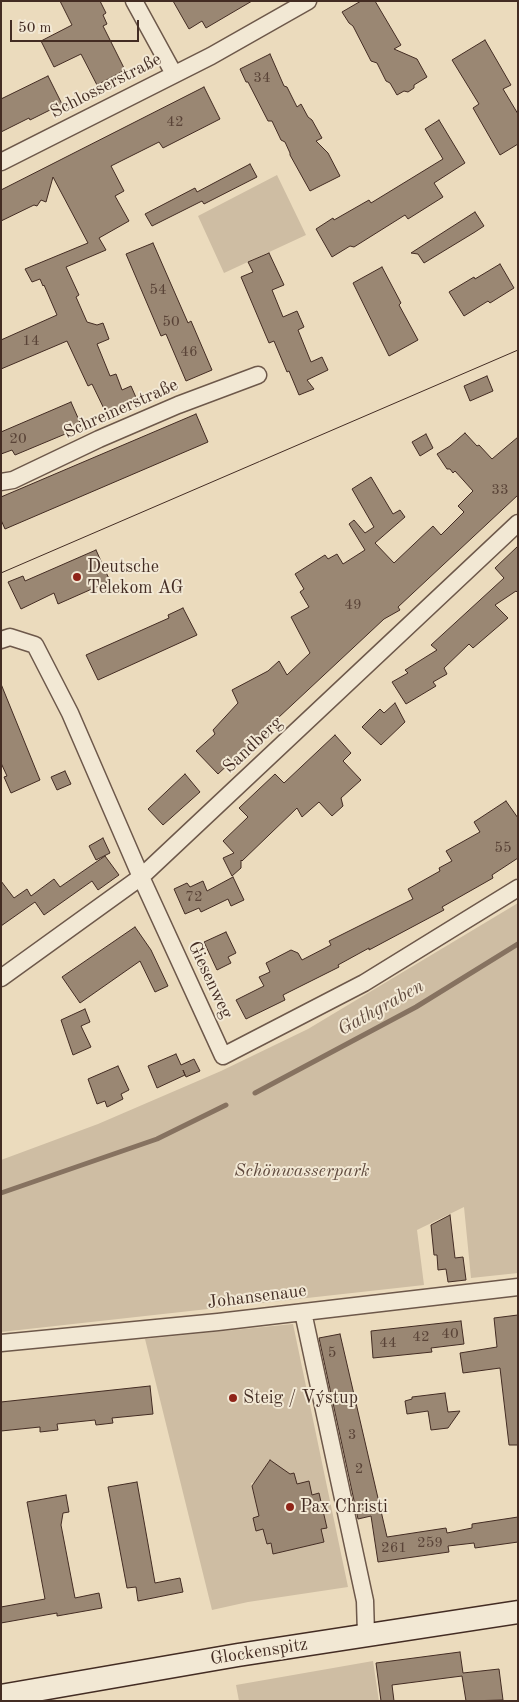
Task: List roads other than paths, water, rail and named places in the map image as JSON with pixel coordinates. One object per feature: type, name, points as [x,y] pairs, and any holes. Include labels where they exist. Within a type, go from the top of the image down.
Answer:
[{"type":"main road","name":"Glockenspitz","points":[[1,1696],[366,1634],[518,1612]]},
{"type":"street","points":[[134,1],[174,74]]},
{"type":"street","name":"Schlosserstraße","points":[[1,162],[211,56],[308,1]]},
{"type":"street","name":"Schreinerstraße","points":[[1,482],[13,480],[99,439],[178,405],[258,375]]},
{"type":"street","name":"Sandberg","points":[[1,978],[141,877],[518,523]]},
{"type":"street","name":"Giesenweg","points":[[1,640],[10,637],[35,645],[70,712],[141,877],[223,1056],[364,983],[518,888]]},
{"type":"street","name":"Johansenaue","points":[[1,1343],[218,1322],[518,1287]]},
{"type":"street","points":[[302,1312],[365,1601],[366,1634]]},
{"type":"waterway","name":"Gathgraben","points":[[255,1093],[416,1007],[518,944]]},
{"type":"waterway","name":"Gathgraben","points":[[1,1193],[157,1139],[226,1105]]},
{"type":"tram line","points":[[1,573],[518,350]]},
{"type":"place","name":"Deutsche Telekom AG","points":[[77,577]]},
{"type":"place","name":"Steig / Výstup","points":[[233,1398]]},
{"type":"place","name":"Pax Christi","points":[[290,1507]]},
{"type":"park label","name":"Schönwasserpark","points":[[302,1171]]}]
